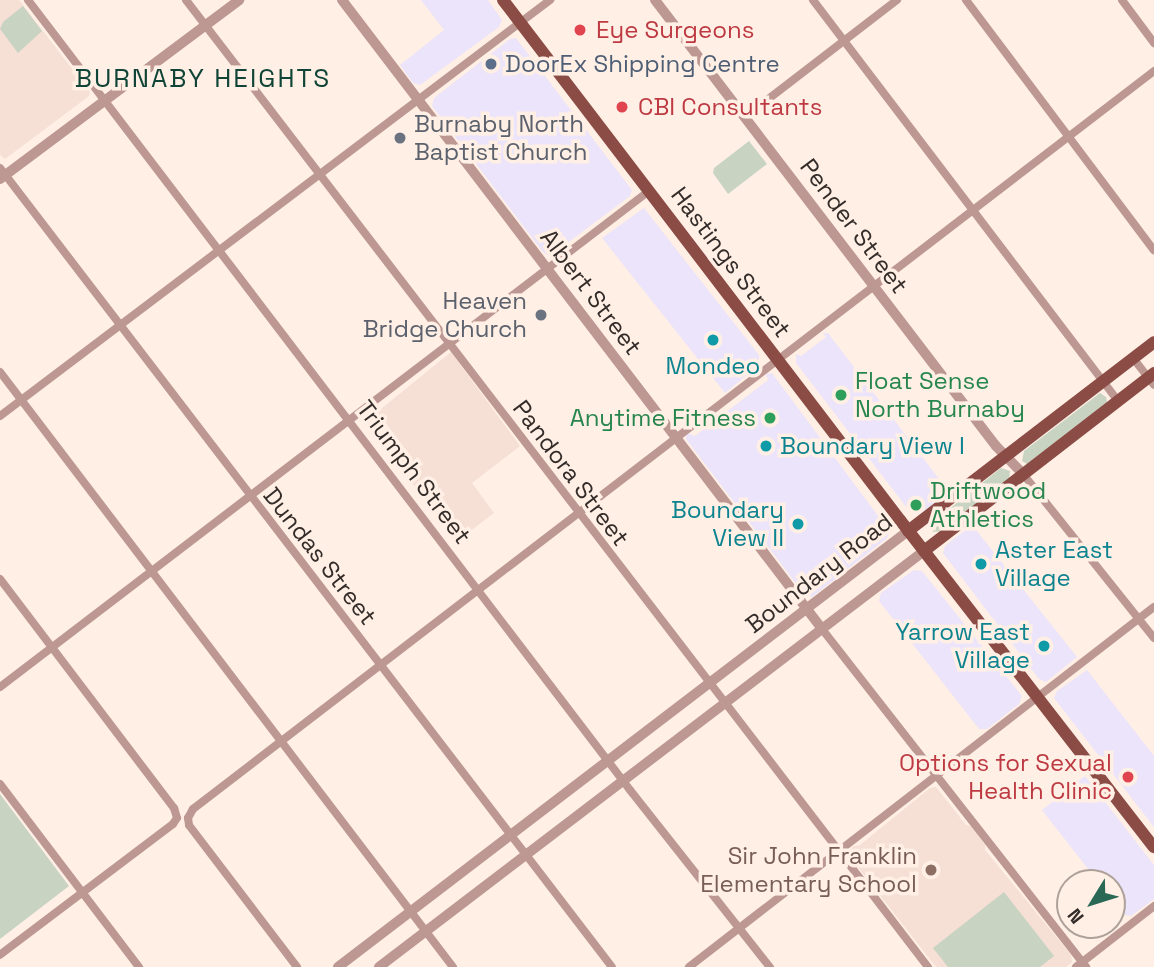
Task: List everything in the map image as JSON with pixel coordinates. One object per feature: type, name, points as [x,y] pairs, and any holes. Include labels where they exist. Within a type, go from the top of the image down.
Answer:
[{"type":"main road","name":"Hastings Street","points":[[503,0],[908,531],[1154,847]]},
{"type":"main road","name":"Boundary Road","points":[[908,531],[1154,342]]},
{"type":"main road","name":"Boundary Road","points":[[924,551],[1118,401],[1152,379]]},
{"type":"street","name":"Triumph Street","points":[[29,0],[623,781],[770,967]]},
{"type":"street","name":"Pandora Street","points":[[186,0],[928,967]]},
{"type":"street","points":[[2,174],[239,0]]},
{"type":"street","name":"Albert Street","points":[[342,0],[822,629]]},
{"type":"street","points":[[0,416],[550,0]]},
{"type":"street","name":"Pender Street","points":[[655,0],[873,286],[1005,456],[1023,474]]},
{"type":"street","points":[[813,0],[1118,401]]},
{"type":"street","points":[[745,117],[897,0]]},
{"type":"street","points":[[966,0],[1154,250]]},
{"type":"street","points":[[1122,0],[1154,43]]},
{"type":"street","points":[[297,967],[195,834],[188,818],[193,809],[1154,71]]},
{"type":"street","name":"Dundas Street","points":[[2,174],[612,967]]},
{"type":"street","points":[[0,687],[649,191]]},
{"type":"street","points":[[1133,358],[1152,379]]},
{"type":"street","points":[[0,372],[453,967]]},
{"type":"street","points":[[1023,474],[1154,638]]},
{"type":"street","name":"Boundary Road","points":[[338,967],[908,531]]},
{"type":"street","name":"Boundary Road","points":[[379,967],[924,551]]},
{"type":"street","points":[[0,579],[174,808],[177,818],[173,824],[0,955]]},
{"type":"street","points":[[689,967],[1154,607]]},
{"type":"street","points":[[822,629],[1082,965],[1154,906]]},
{"type":"street","points":[[0,784],[139,967]]},
{"type":"shaded area","points":[[0,0],[19,0],[90,92],[89,96],[5,159],[0,155]]},
{"type":"shaded area","points":[[421,0],[488,0],[502,20],[499,27],[420,85],[413,83],[400,65],[444,30]]},
{"type":"shaded area","points":[[516,38],[632,190],[630,196],[550,256],[543,252],[432,106],[434,98],[510,39]]},
{"type":"shaded area","points":[[644,208],[759,355],[759,365],[725,393],[602,238]]},
{"type":"shaded area","points":[[823,333],[828,333],[949,492],[920,514],[910,512],[796,363],[796,354],[801,356],[826,337]]},
{"type":"shaded area","points":[[451,352],[520,446],[472,483],[494,513],[457,541],[365,422]]},
{"type":"shaded area","points":[[772,373],[890,532],[887,538],[812,597],[804,594],[686,439],[687,433],[695,436],[768,380],[766,374]]},
{"type":"shaded area","points":[[972,525],[1077,657],[1046,682],[1039,679],[943,553],[945,546]]},
{"type":"shaded area","points":[[914,570],[922,571],[1022,696],[1019,704],[987,729],[979,729],[879,601],[881,593]]},
{"type":"shaded area","points":[[1087,670],[1154,756],[1154,827],[1054,698],[1057,691]]},
{"type":"shaded area","points":[[1085,776],[1154,865],[1154,899],[1131,916],[1126,915],[1126,869],[1088,869],[1042,810]]},
{"type":"shaded area","name":"Sir John Franklin Elementary School","points":[[936,787],[966,825],[971,826],[985,845],[985,850],[1071,955],[1072,962],[1066,967],[936,967],[850,857],[852,847],[860,845],[930,788]]},
{"type":"green space","points":[[23,6],[42,31],[18,53],[0,29],[3,22]]},
{"type":"green space","points":[[749,141],[767,164],[728,194],[713,173],[714,168]]},
{"type":"green space","points":[[1100,393],[1106,397],[1107,402],[1027,464],[1022,461],[1024,451]]},
{"type":"green space","points":[[1001,468],[1010,471],[1009,480],[942,531],[933,532],[932,527],[939,517]]},
{"type":"green space","points":[[0,794],[69,886],[0,939]]},
{"type":"green space","points":[[1004,892],[1054,956],[1040,967],[948,967],[933,948]]},
{"type":"place","name":"Eye Surgeons","points":[[580,30]]},
{"type":"place","name":"DoorEx Shipping Centre","points":[[491,64]]},
{"type":"place","name":"CBI Consultants","points":[[622,107]]},
{"type":"place","name":"Burnaby North Baptist Church","points":[[400,138]]},
{"type":"place","name":"Heaven Bridge Church","points":[[541,315]]},
{"type":"place","name":"Mondeo","points":[[713,340]]},
{"type":"place","name":"Float Sense North Burnaby","points":[[841,395]]},
{"type":"place","name":"Anytime Fitness","points":[[770,418]]},
{"type":"place","name":"Boundary View I","points":[[766,446]]},
{"type":"place","name":"Driftwood Athletics","points":[[916,505]]},
{"type":"place","name":"Boundary View II","points":[[798,524]]},
{"type":"place","name":"Aster East Village","points":[[981,564]]},
{"type":"place","name":"Yarrow East Village","points":[[1044,646]]},
{"type":"place","name":"Options for Sexual Health Clinic","points":[[1128,777]]},
{"type":"place","name":"Sir John Franklin Elementary School","points":[[931,870]]},
{"type":"district","name":"BURNABY HEIGHTS","points":[[203,79]]}]
